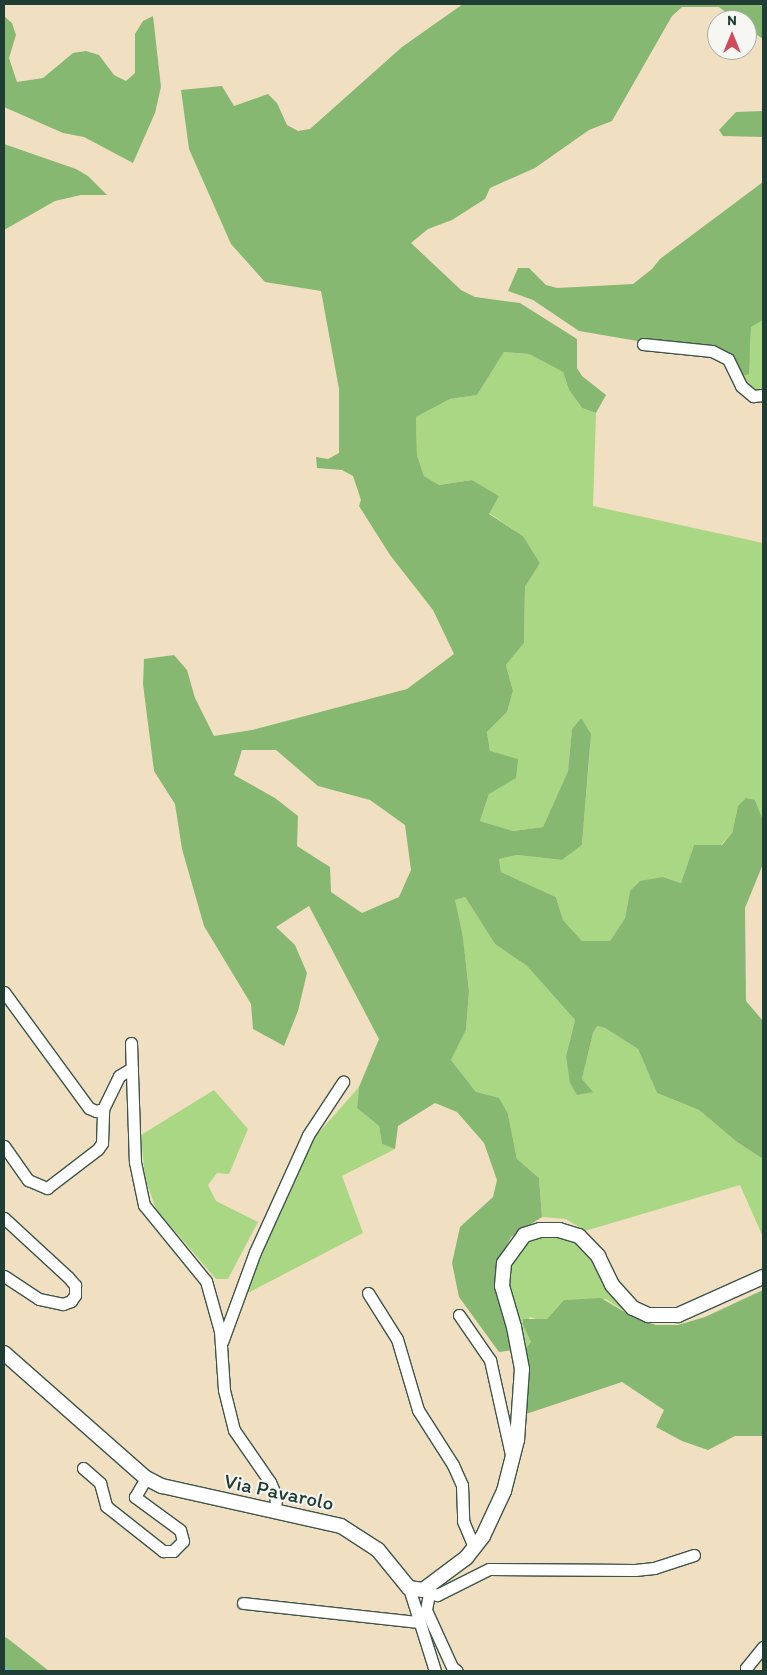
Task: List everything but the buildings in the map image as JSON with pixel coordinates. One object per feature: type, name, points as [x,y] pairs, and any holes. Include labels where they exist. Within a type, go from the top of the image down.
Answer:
[{"type":"street","points":[[643,344],[712,351],[728,360],[741,386],[753,396],[763,395]]},
{"type":"street","points":[[4,992],[88,1108],[96,1111],[103,1109]]},
{"type":"street","points":[[131,1043],[135,1162],[144,1206],[206,1281],[220,1346],[224,1390],[234,1430],[270,1482],[276,1496],[275,1511]]},
{"type":"street","points":[[4,1146],[28,1180],[47,1188],[98,1149],[102,1143],[103,1109],[119,1076],[132,1068]]},
{"type":"street","points":[[220,1346],[255,1252],[308,1135],[343,1082]]},
{"type":"street","points":[[4,1218],[68,1277],[75,1286],[75,1295],[71,1301],[64,1304],[39,1299],[4,1276]]},
{"type":"street","points":[[426,1592],[446,1576],[484,1536],[504,1491],[518,1440],[522,1369],[514,1327],[502,1286],[504,1263],[524,1235],[540,1230],[559,1230],[579,1236],[598,1256],[612,1285],[633,1308],[648,1315],[678,1315],[763,1277]]},
{"type":"street","points":[[368,1293],[397,1339],[418,1410],[453,1465],[462,1485],[463,1521],[474,1546]]},
{"type":"street","points":[[459,1315],[490,1360],[512,1460]]},
{"type":"street","name":"Via Pavarolo","points":[[4,1353],[146,1478],[162,1486],[323,1520],[362,1537],[378,1550],[409,1588]]},
{"type":"street","points":[[83,1468],[100,1484],[106,1506],[163,1551],[173,1552],[183,1541],[180,1530],[135,1497],[146,1478]]},
{"type":"street","points":[[435,1671],[418,1622],[409,1588],[437,1595],[489,1569],[635,1570],[654,1568],[694,1555]]},
{"type":"street","points":[[426,1592],[426,1610],[452,1667],[457,1671]]},
{"type":"street","points":[[243,1603],[418,1622]]},
{"type":"street","points":[[746,1671],[746,1668],[763,1646]]},
{"type":"green space","points":[[463,4],[763,4],[763,39],[757,35],[757,10],[682,7],[672,16],[612,121],[589,130],[535,168],[490,188],[485,199],[452,220],[428,229],[411,243],[461,290],[475,297],[520,303],[577,339],[577,368],[582,376],[606,395],[596,413],[582,408],[569,390],[563,372],[529,354],[504,352],[477,395],[450,399],[416,417],[417,455],[424,476],[439,485],[472,480],[499,496],[489,514],[523,536],[540,563],[525,587],[524,643],[506,665],[513,691],[507,712],[487,732],[490,751],[518,759],[516,778],[489,794],[480,821],[513,831],[543,827],[568,771],[572,729],[581,718],[591,734],[582,845],[562,860],[517,855],[499,859],[501,872],[556,897],[563,920],[582,941],[610,941],[625,918],[630,891],[640,881],[663,877],[681,883],[694,845],[722,845],[732,833],[738,806],[746,798],[755,800],[763,820],[763,864],[745,908],[746,1001],[763,1021],[763,1159],[737,1142],[699,1110],[657,1093],[638,1049],[605,1028],[597,1026],[593,1033],[582,1079],[593,1092],[577,1095],[570,1083],[566,1056],[575,1020],[527,966],[495,944],[465,897],[455,900],[463,937],[469,991],[466,1030],[451,1060],[476,1092],[499,1098],[508,1114],[517,1159],[539,1178],[542,1217],[511,1237],[499,1260],[513,1350],[499,1352],[459,1297],[452,1263],[460,1227],[493,1197],[497,1180],[484,1143],[457,1112],[435,1103],[398,1126],[395,1149],[382,1144],[379,1126],[357,1108],[359,1087],[379,1039],[309,906],[276,927],[295,945],[307,973],[298,1011],[284,1046],[253,1029],[251,1004],[204,926],[182,849],[175,804],[154,771],[143,684],[144,659],[174,655],[187,670],[195,698],[214,736],[252,730],[407,689],[454,654],[433,610],[390,555],[359,506],[361,500],[353,476],[342,470],[317,468],[316,457],[328,459],[339,453],[339,389],[321,291],[265,282],[231,244],[189,149],[181,90],[222,86],[234,106],[268,94],[277,103],[287,125],[298,131],[310,129],[402,47]],"holes":[[[242,750],[276,750],[318,786],[370,800],[405,825],[411,870],[399,897],[362,913],[331,892],[330,867],[297,846],[298,816],[275,798],[234,775]]]},
{"type":"green space","points":[[4,16],[12,23],[16,35],[9,58],[17,82],[43,78],[73,53],[86,51],[99,55],[114,75],[126,81],[135,73],[135,34],[143,21],[153,16],[161,87],[155,113],[133,163],[84,137],[63,133],[4,107]]},
{"type":"green space","points":[[763,111],[763,137],[723,136],[719,130],[736,112]]},
{"type":"green space","points":[[4,144],[76,169],[88,176],[107,195],[81,195],[55,201],[4,230]]},
{"type":"green space","points":[[763,182],[763,320],[751,327],[749,374],[741,376],[731,357],[579,331],[533,300],[508,291],[518,268],[529,268],[546,285],[557,288],[633,284],[652,269],[660,259]]},
{"type":"green space","points":[[763,320],[763,392],[756,392],[746,384],[741,376],[750,355],[751,326]]},
{"type":"green space","points":[[504,352],[529,354],[563,372],[569,390],[582,408],[596,413],[593,506],[763,543],[763,820],[755,800],[738,806],[732,833],[721,845],[694,845],[681,883],[663,877],[630,891],[625,918],[610,941],[582,941],[563,920],[556,897],[501,872],[499,859],[517,855],[562,860],[582,845],[590,749],[581,718],[572,729],[568,771],[543,827],[513,831],[480,821],[489,794],[490,751],[487,732],[507,712],[513,691],[506,665],[524,643],[525,587],[540,563],[523,536],[489,513],[499,496],[472,480],[438,485],[424,476],[417,455],[416,417],[450,399],[477,395]]},
{"type":"green space","points":[[465,897],[495,944],[527,966],[575,1020],[566,1056],[582,1079],[593,1033],[597,1026],[605,1028],[638,1049],[657,1093],[699,1110],[737,1142],[763,1159],[763,1237],[740,1185],[585,1231],[566,1219],[542,1217],[539,1178],[517,1159],[508,1114],[476,1092],[451,1060],[466,1030],[469,991],[463,937],[454,900]]},
{"type":"green space","points":[[359,1087],[357,1108],[379,1126],[382,1144],[395,1149],[342,1176],[363,1233],[244,1295],[258,1252],[307,1146]]},
{"type":"green space","points":[[214,1090],[248,1129],[229,1174],[217,1173],[208,1185],[216,1201],[258,1222],[228,1279],[216,1279],[156,1209],[145,1178],[141,1135]]},
{"type":"green space","points":[[541,1233],[576,1240],[634,1313],[633,1317],[606,1299],[564,1300],[547,1319],[542,1321],[530,1317],[523,1325],[531,1342],[525,1349],[505,1286],[508,1264],[526,1239]]},
{"type":"green space","points":[[763,1290],[763,1436],[735,1436],[708,1450],[682,1441],[656,1427],[664,1410],[622,1382],[526,1414],[528,1378],[525,1349],[531,1342],[523,1325],[523,1319],[547,1319],[564,1300],[601,1298],[633,1317],[656,1325],[678,1325],[705,1317]]},
{"type":"green space","points":[[4,1637],[7,1638],[49,1671],[4,1671]]},
{"type":"waterway","points":[[4,1669],[9,1671]]}]
